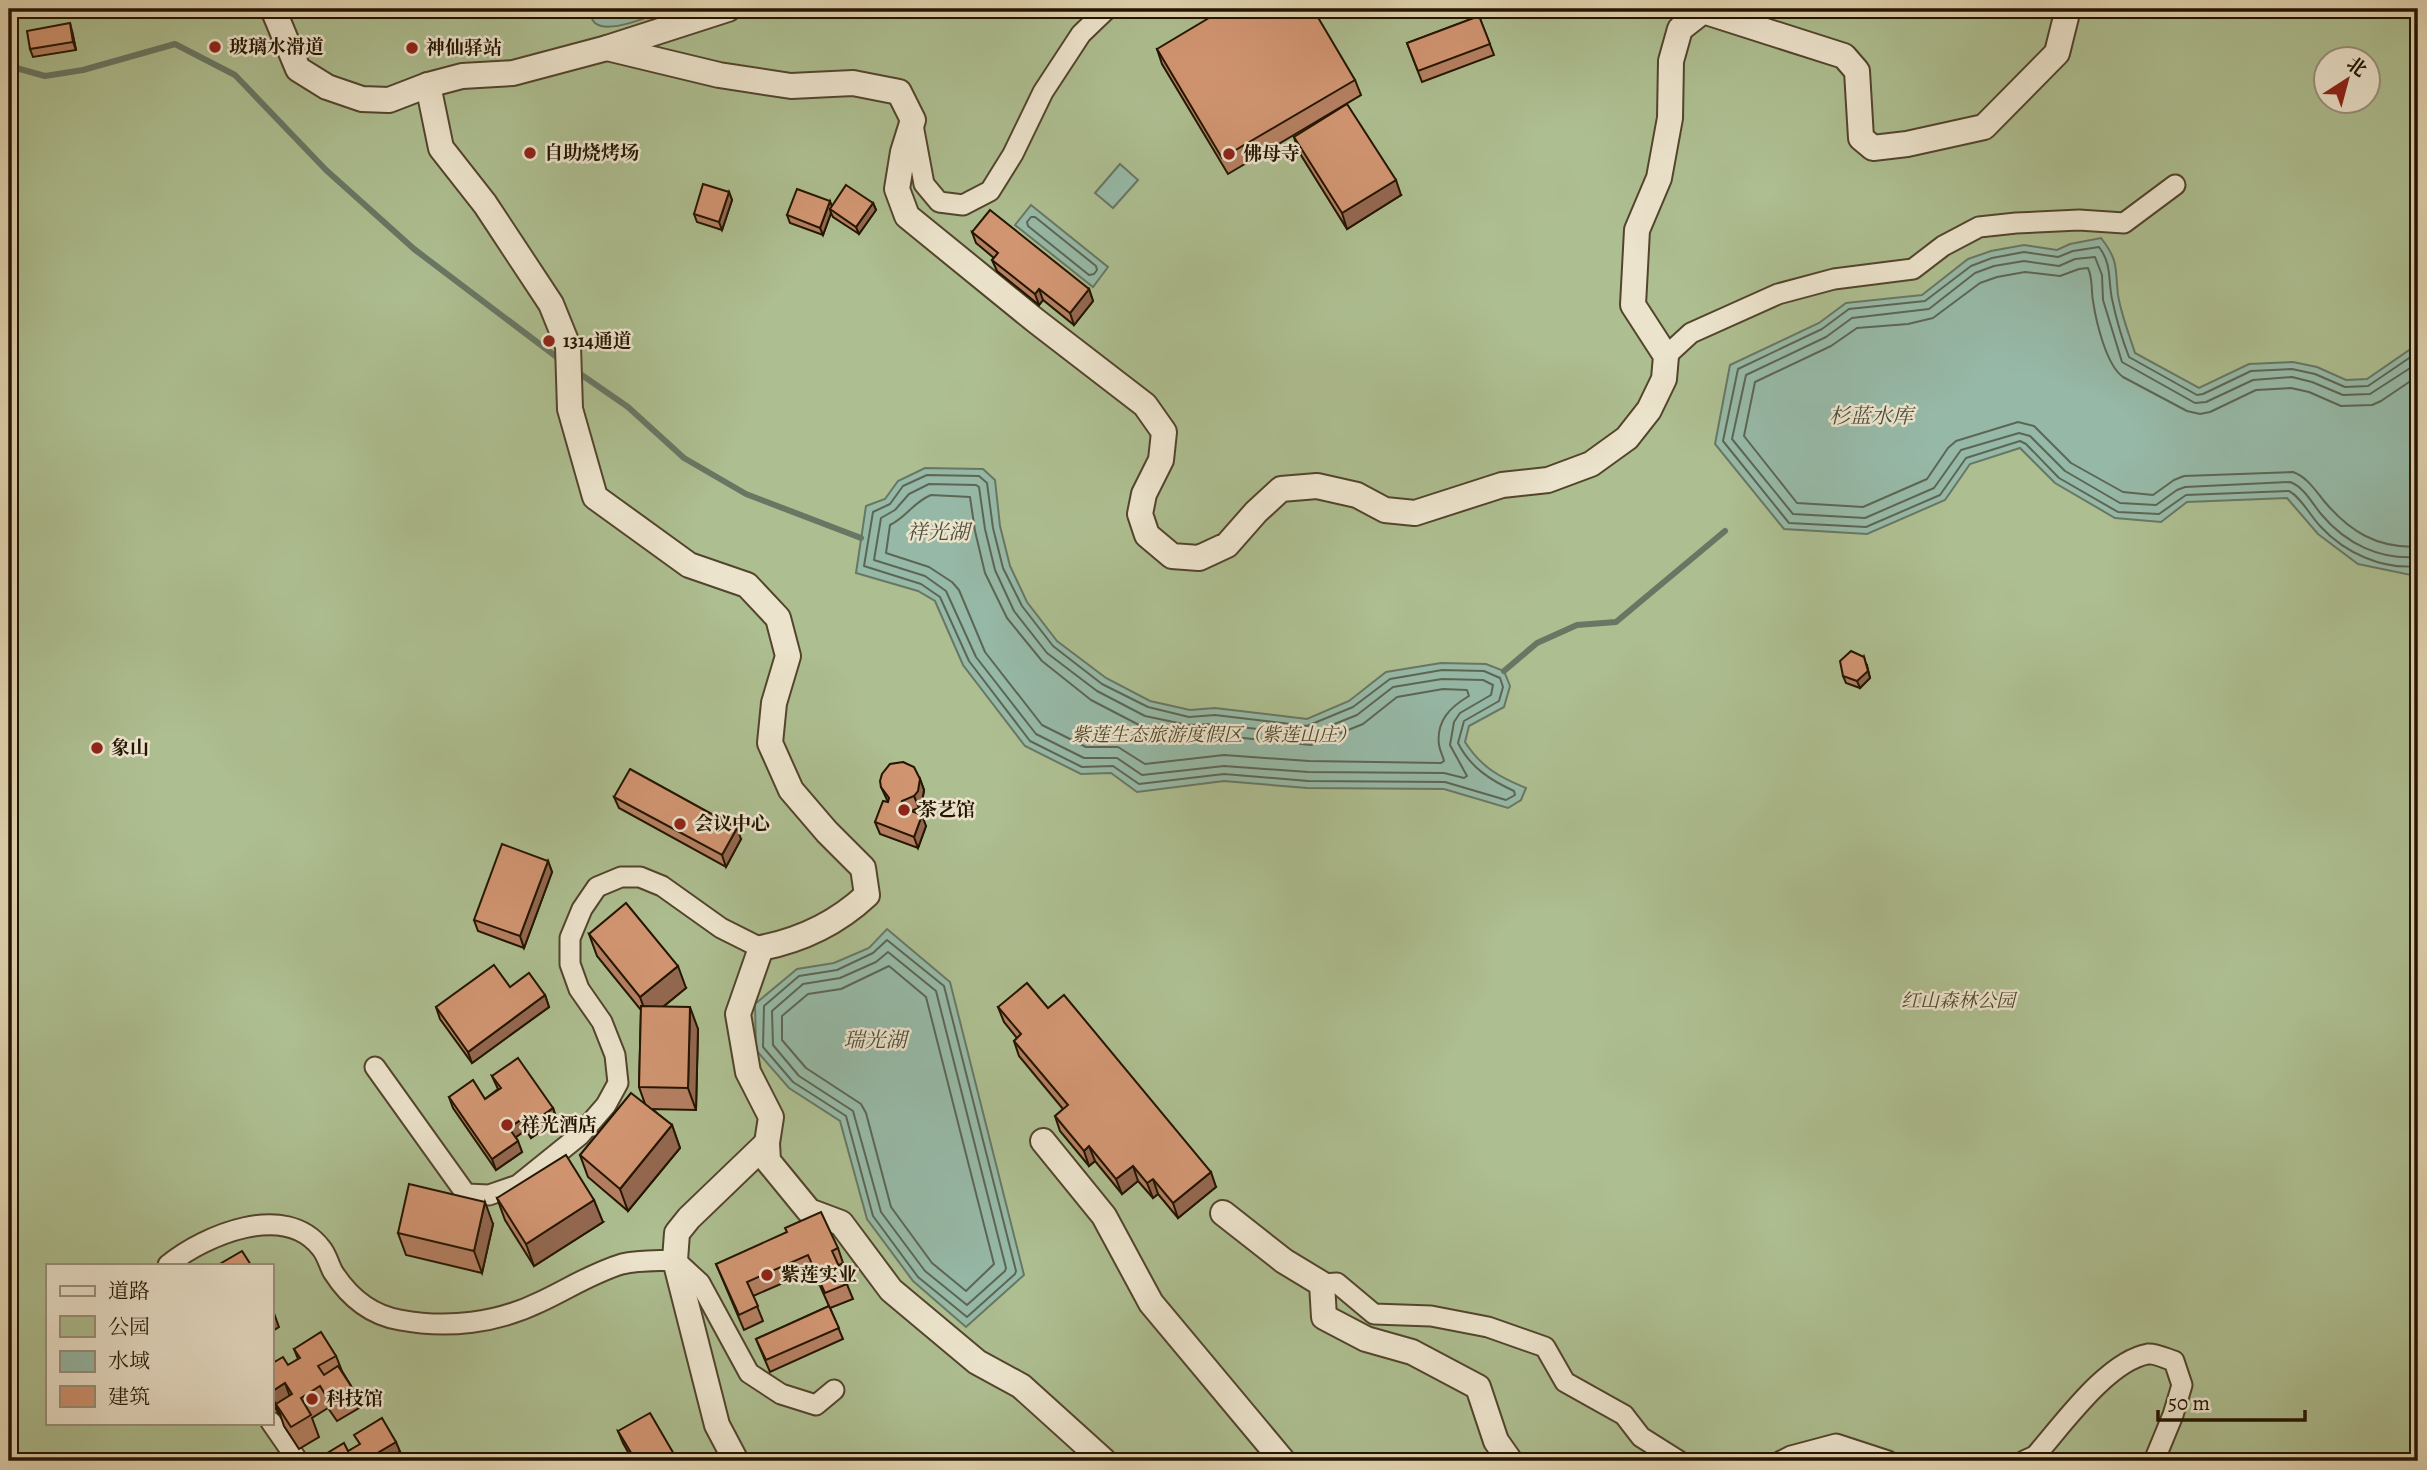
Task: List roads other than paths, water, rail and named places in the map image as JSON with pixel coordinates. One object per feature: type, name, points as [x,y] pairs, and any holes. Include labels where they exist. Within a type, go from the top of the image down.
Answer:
[{"type":"street","points":[[273,9],[298,69],[327,87],[362,99],[389,100],[462,76],[513,73],[607,48],[727,9]]},
{"type":"street","points":[[607,48],[743,79],[791,86],[853,83],[898,92],[913,120],[924,184],[939,202],[963,205],[990,191],[1013,154],[1043,92],[1082,34],[1107,9]]},
{"type":"street","points":[[913,120],[903,152],[897,188],[907,216],[1145,405],[1164,432],[1161,460],[1144,494],[1140,513],[1147,535],[1172,556],[1199,558],[1227,545],[1281,489],[1317,485],[1357,495],[1385,510],[1415,513],[1502,485],[1548,480],[1591,464],[1627,438],[1649,410],[1664,379],[1666,356],[1633,305],[1637,230],[1659,178],[1670,118],[1671,61],[1679,29],[1703,11],[1844,56],[1857,71],[1861,138],[1873,148],[1907,144],[1984,127],[2057,53],[2066,17],[2062,9]]},
{"type":"street","points":[[375,1067],[466,1194],[489,1195],[518,1185],[580,1135],[607,1105],[618,1083],[615,1055],[602,1022],[579,989],[570,964],[570,938],[582,909],[597,887],[621,877],[640,877],[662,886],[721,928],[761,948],[783,944],[822,930],[850,911],[867,895],[863,868],[791,790],[770,743],[774,703],[788,656],[778,618],[747,585],[689,565],[595,497],[570,409],[568,346],[551,304],[485,204],[441,148],[428,85]]},
{"type":"street","points":[[1666,356],[1690,333],[1778,294],[1834,279],[1913,268],[1943,246],[1979,227],[2080,220],[2124,223],[2175,185]]},
{"type":"street","points":[[761,948],[738,1014],[748,1072],[771,1117],[767,1143],[768,1161],[809,1211],[841,1223],[891,1290],[977,1362],[1021,1386],[1104,1461]]},
{"type":"street","points":[[1043,1141],[1104,1216],[1151,1303],[1283,1461]]},
{"type":"street","points":[[736,1461],[717,1425],[675,1260],[677,1233],[689,1218],[767,1143]]},
{"type":"street","points":[[1223,1213],[1284,1261],[1322,1284],[1337,1283],[1374,1314],[1431,1316],[1488,1327],[1545,1347],[1565,1382],[1624,1415],[1641,1437],[1679,1461]]},
{"type":"street","points":[[169,1264],[186,1250],[226,1234],[256,1225],[284,1225],[304,1233],[321,1248],[351,1296],[370,1310],[397,1320],[433,1324],[472,1323],[509,1315],[541,1302],[589,1276],[625,1264],[675,1260],[700,1283],[749,1373],[781,1394],[816,1405],[834,1390]]},
{"type":"street","points":[[1322,1284],[1324,1317],[1366,1339],[1412,1352],[1478,1387],[1496,1441],[1510,1461]]},
{"type":"street","points":[[2024,1461],[2035,1457],[2101,1381],[2122,1365],[2149,1354],[2174,1361],[2182,1385],[2154,1461]]},
{"type":"street","points":[[272,1424],[298,1461]]},
{"type":"street","points":[[1782,1461],[1836,1444],[1888,1461]]},
{"type":"water","points":[[586,9],[664,9],[640,20],[609,27],[595,23]]},
{"type":"water","points":[[1120,164],[1138,180],[1113,208],[1095,193]]},
{"type":"water","points":[[1031,205],[1108,267],[1093,287],[1015,225]]},
{"type":"water","name":"杉蓝水库","points":[[2101,238],[2113,259],[2119,302],[2135,353],[2199,388],[2249,364],[2293,362],[2317,367],[2346,380],[2367,379],[2418,344],[2418,572],[2411,575],[2358,564],[2318,534],[2287,498],[2187,502],[2161,522],[2115,518],[2055,483],[2020,448],[1970,464],[1945,500],[1867,534],[1784,529],[1715,444],[1730,365],[1819,323],[1846,303],[1922,295],[1968,259],[1991,251],[2024,245],[2057,250],[2070,244]]},
{"type":"water","name":"祥光湖","points":[[925,468],[983,469],[995,480],[1000,526],[1010,566],[1027,602],[1057,641],[1106,678],[1150,701],[1190,710],[1215,708],[1307,719],[1349,701],[1386,672],[1441,663],[1486,664],[1504,671],[1510,686],[1504,707],[1469,726],[1465,742],[1491,770],[1526,788],[1521,800],[1508,808],[1444,789],[1307,788],[1224,781],[1137,792],[1111,773],[1081,774],[1025,746],[963,665],[935,601],[918,591],[856,573],[866,506],[885,499],[898,481]]},
{"type":"water","name":"瑞光湖","points":[[887,929],[950,982],[1024,1275],[966,1327],[913,1281],[867,1219],[840,1121],[789,1088],[756,1050],[755,1004],[797,969],[834,963],[869,948]]},
{"type":"waterway","points":[[9,66],[45,76],[83,70],[175,44],[235,75],[326,170],[414,249],[562,361]]},
{"type":"waterway","points":[[576,371],[628,407],[684,458],[746,494],[861,538]]},
{"type":"waterway","points":[[1504,671],[1537,643],[1577,625],[1616,622],[1725,531]]},
{"type":"place","name":"玻璃水滑道","points":[[215,47]]},
{"type":"place","name":"神仙驿站","points":[[412,48]]},
{"type":"place","name":"自助烧烤场","points":[[530,153]]},
{"type":"place","name":"佛母寺","points":[[1229,154]]},
{"type":"place","name":"1314通道","points":[[549,341]]},
{"type":"place","name":"象山","points":[[97,748]]},
{"type":"place","name":"茶艺馆","points":[[904,810]]},
{"type":"place","name":"会议中心","points":[[680,824]]},
{"type":"place","name":"祥光酒店","points":[[507,1125]]},
{"type":"place","name":"紫莲实业","points":[[767,1275]]},
{"type":"place","name":"科技馆","points":[[312,1399]]},
{"type":"park label","name":"紫莲生态旅游度假区（紫莲山庄）","points":[[1214,735]]},
{"type":"park label","name":"红山森林公园","points":[[1958,1001]]}]
